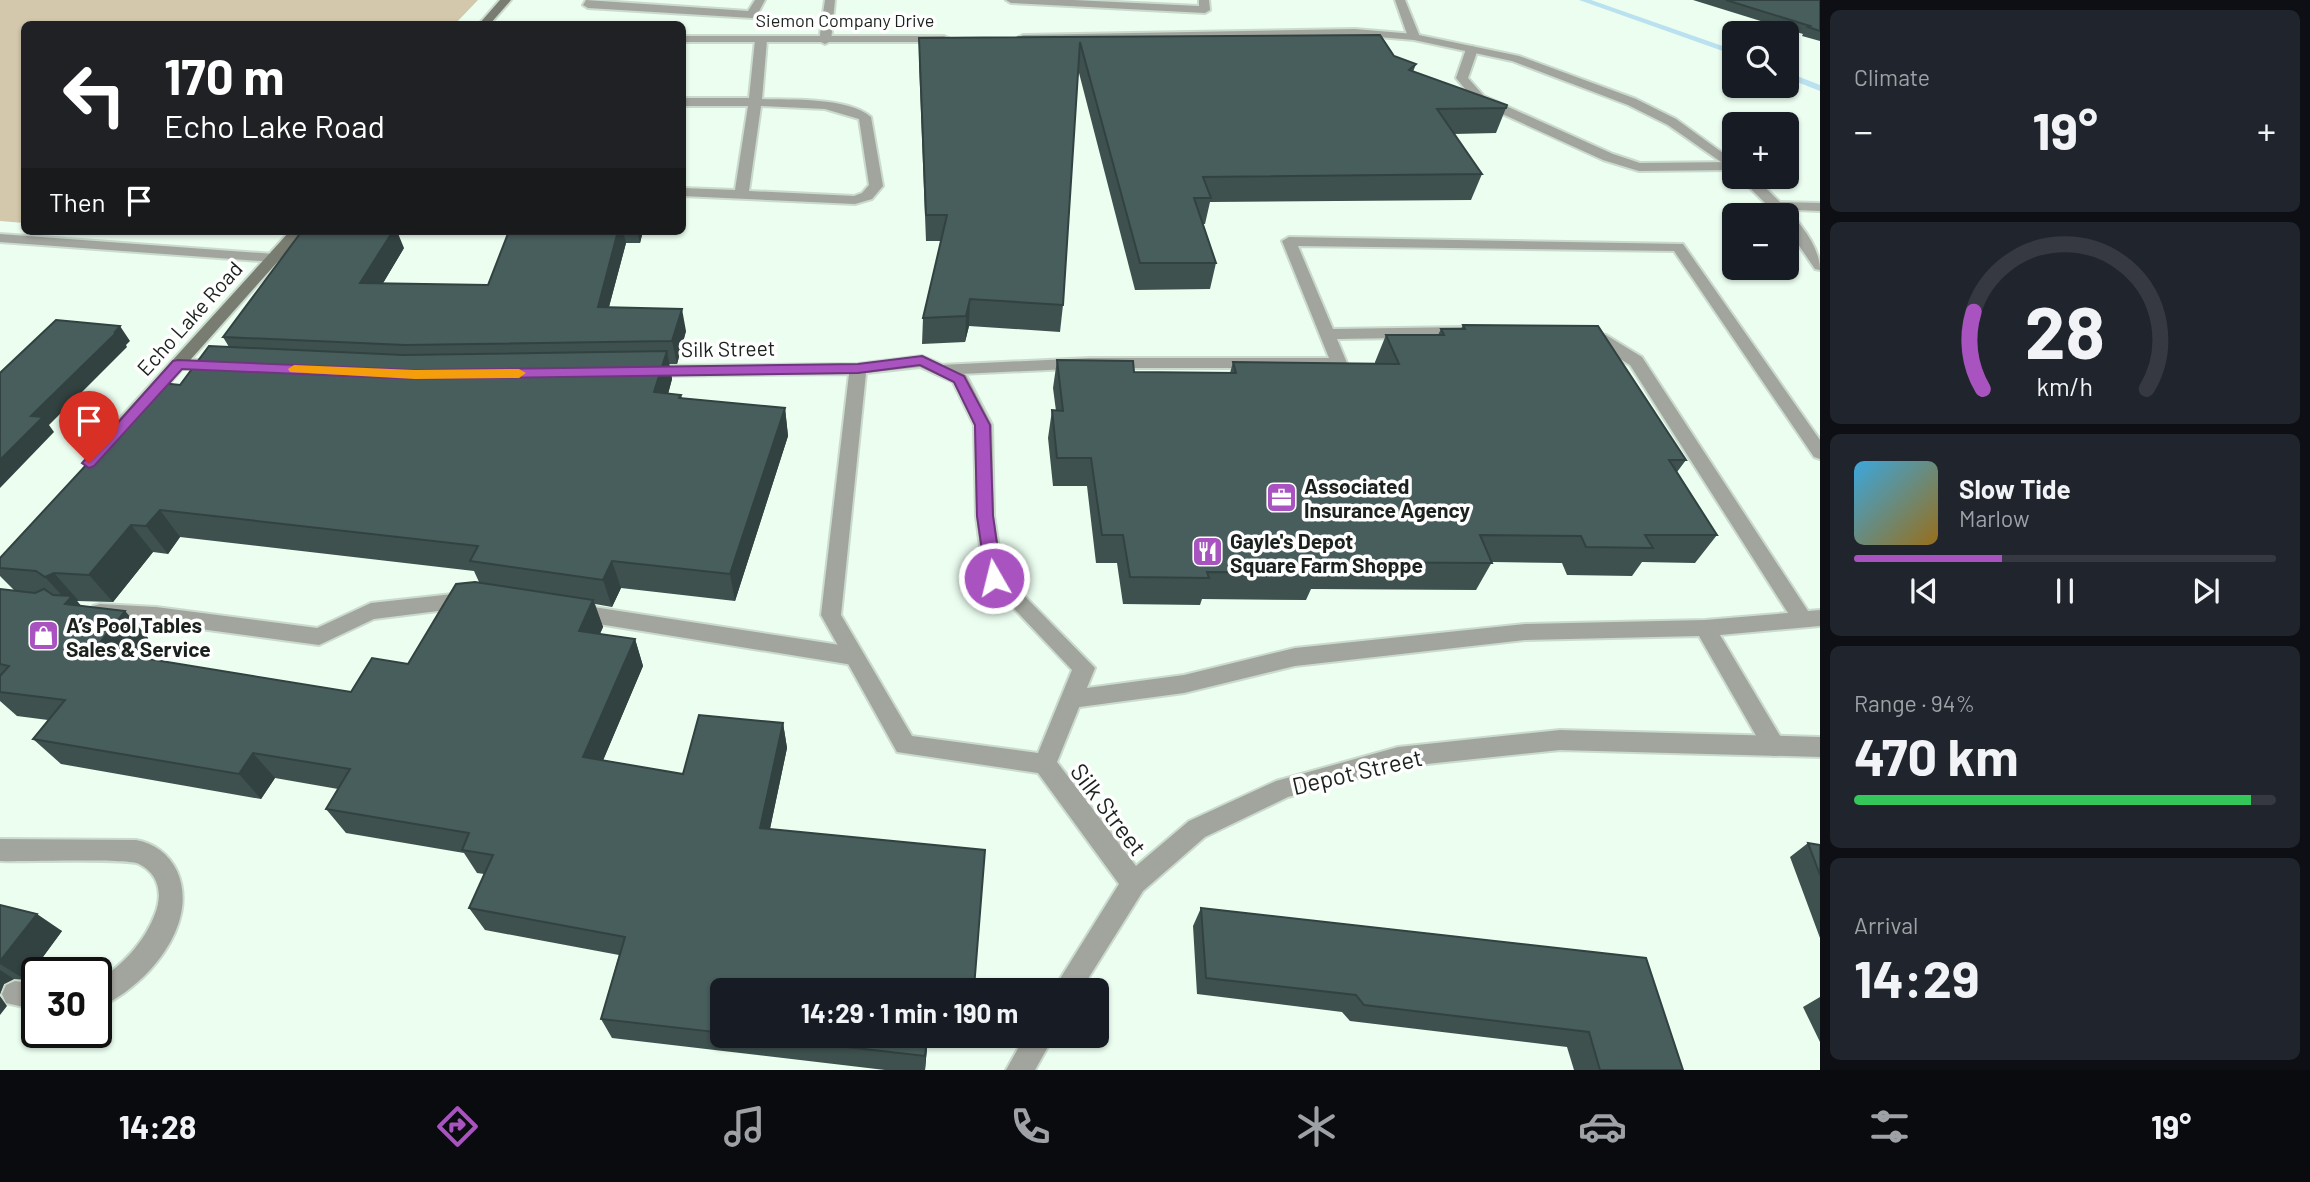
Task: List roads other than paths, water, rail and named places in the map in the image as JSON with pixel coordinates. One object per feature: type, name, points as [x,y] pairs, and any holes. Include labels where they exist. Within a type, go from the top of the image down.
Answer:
[{"type":"main road","points":[[487,21],[506,0]]},
{"type":"main road","name":"Echo Lake Road","points":[[85,468],[294,235]]},
{"type":"street","points":[[592,0],[588,5],[752,15],[760,0]]},
{"type":"street","points":[[825,41],[830,0]]},
{"type":"street","points":[[1011,0],[1205,10],[1204,0]]},
{"type":"street","points":[[1399,0],[1414,37]]},
{"type":"street","points":[[1005,38],[1355,32],[1414,37],[1515,58],[1632,102],[1672,122],[1722,157]]},
{"type":"street","name":"Siemon Company Drive","points":[[686,39],[963,39]]},
{"type":"street","points":[[741,195],[761,40]]},
{"type":"street","points":[[1472,49],[1462,78],[1480,99],[1608,157],[1639,167],[1722,166]]},
{"type":"street","points":[[686,102],[824,105],[851,110],[865,117],[876,186],[867,196],[855,200],[686,192]]},
{"type":"street","points":[[1758,189],[1772,203]]},
{"type":"street","points":[[1799,210],[1820,207]]},
{"type":"street","points":[[117,247],[130,235]]},
{"type":"street","points":[[1799,236],[1820,266]]},
{"type":"street","points":[[0,238],[274,258]]},
{"type":"street","points":[[940,370],[1090,363],[1339,363],[1289,241],[1678,247],[1820,453]]},
{"type":"street","points":[[1327,334],[1475,331]]},
{"type":"street","points":[[1072,699],[1184,684],[1309,656],[1525,632],[1705,628],[1811,618],[1636,361],[1600,340],[1577,335]]},
{"type":"street","name":"Silk Street","points":[[623,372],[858,369],[922,361],[960,379],[983,425],[985,516],[994,578],[1084,668],[1045,764]]},
{"type":"street","points":[[178,364],[242,367]]},
{"type":"street","name":"Silk Street","points":[[858,369],[831,615],[853,656],[905,745],[1045,764],[1134,883]]},
{"type":"street","points":[[78,611],[156,615],[319,637],[371,611],[488,598]]},
{"type":"street","points":[[555,609],[853,656]]},
{"type":"street","points":[[1705,628],[1774,746]]},
{"type":"street","name":"Depot Street","points":[[1074,978],[1134,883],[1198,829],[1284,788],[1398,757],[1560,740],[1820,747]]},
{"type":"street","points":[[0,850],[141,852],[162,864],[173,889],[166,925],[143,959],[112,985]]},
{"type":"street","points":[[1020,1070],[1033,1048]]},
{"type":"waterway","points":[[1583,0],[1722,49]]},
{"type":"waterway","points":[[1799,80],[1820,88]]},
{"type":"place","name":"Associated Insurance Agency","points":[[1281,497]]},
{"type":"place","name":"Gayle's Depot Square Farm Shoppe","points":[[1207,552]]},
{"type":"place","name":"A’s Pool Tables Sales & Service","points":[[43,636]]}]
